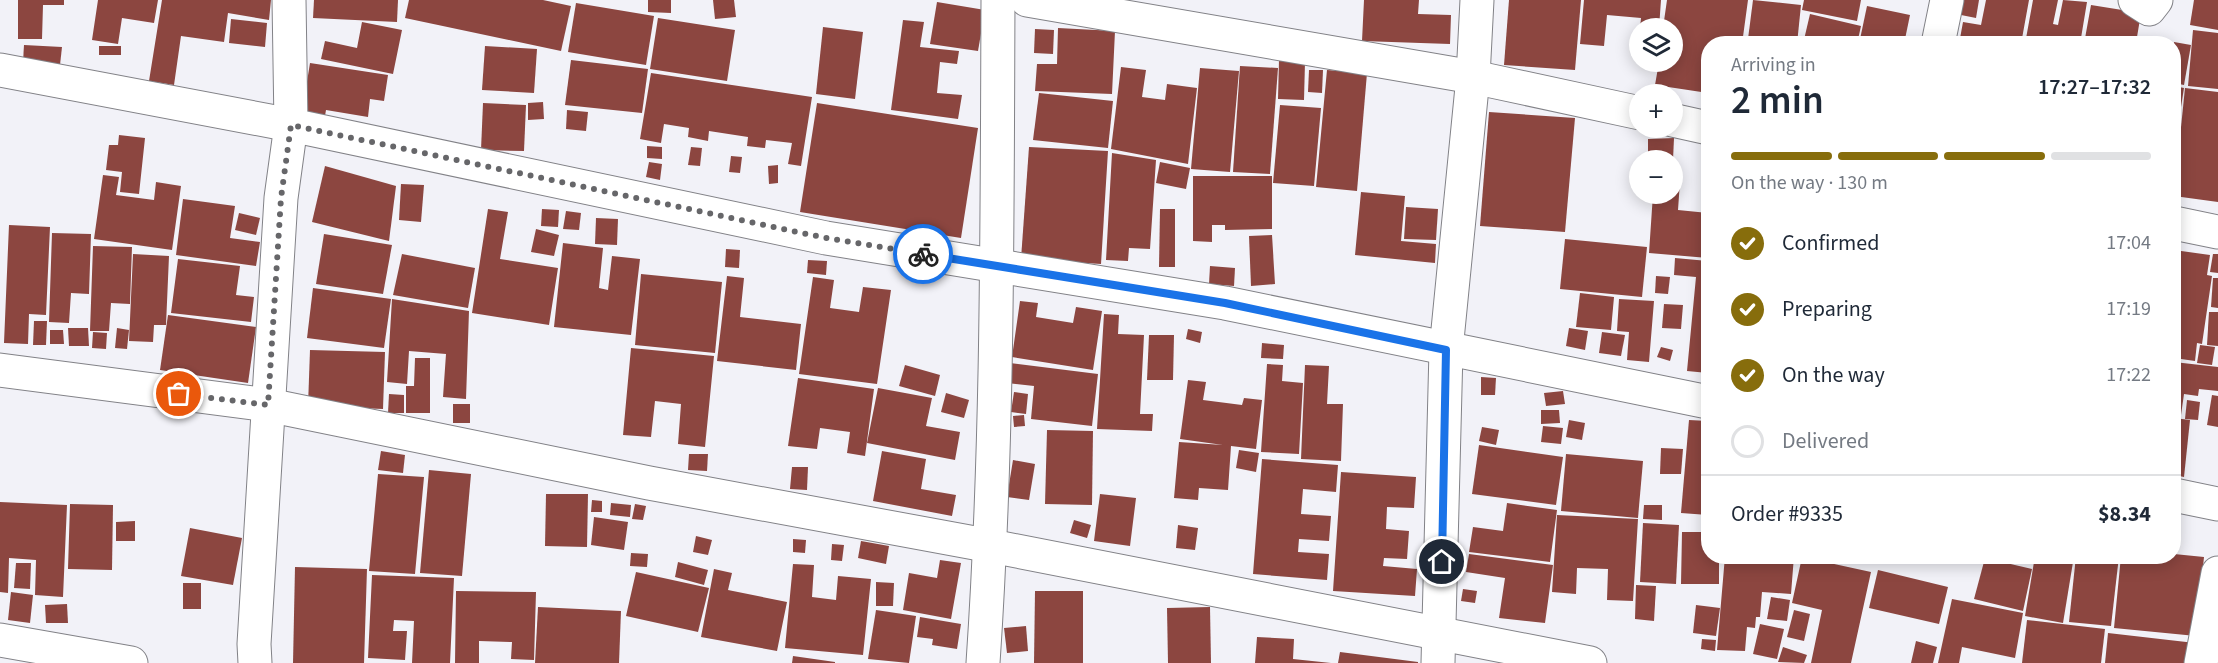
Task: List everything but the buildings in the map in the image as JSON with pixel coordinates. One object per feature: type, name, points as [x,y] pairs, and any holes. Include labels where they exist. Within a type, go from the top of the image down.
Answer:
[{"type":"street","points":[[255,663],[254,644],[281,198],[291,125],[289,0]]},
{"type":"street","points":[[983,663],[991,546],[997,266],[998,0]]},
{"type":"street","points":[[1027,0],[1473,77],[1629,111]]},
{"type":"street","points":[[1439,648],[1446,350],[1473,77],[1477,0]]},
{"type":"street","points":[[1940,36],[1947,0]]},
{"type":"street","points":[[2135,0],[2150,9],[2156,0]]},
{"type":"street","points":[[0,70],[291,125],[826,238],[1225,303],[1701,401]]},
{"type":"street","points":[[1683,122],[1701,126]]},
{"type":"street","points":[[2181,224],[2218,232]]},
{"type":"street","points":[[0,370],[268,405],[649,483],[991,546],[1439,648],[1590,663]]},
{"type":"street","points":[[2181,496],[2218,504]]},
{"type":"street","points":[[2200,663],[2218,573]]},
{"type":"street","points":[[0,640],[131,663]]},
{"type":"way so far","points":[[179,394],[268,405],[281,198],[291,125],[826,238],[923,254]]},
{"type":"route","points":[[923,254],[1225,303],[1446,350],[1442,562]]}]
